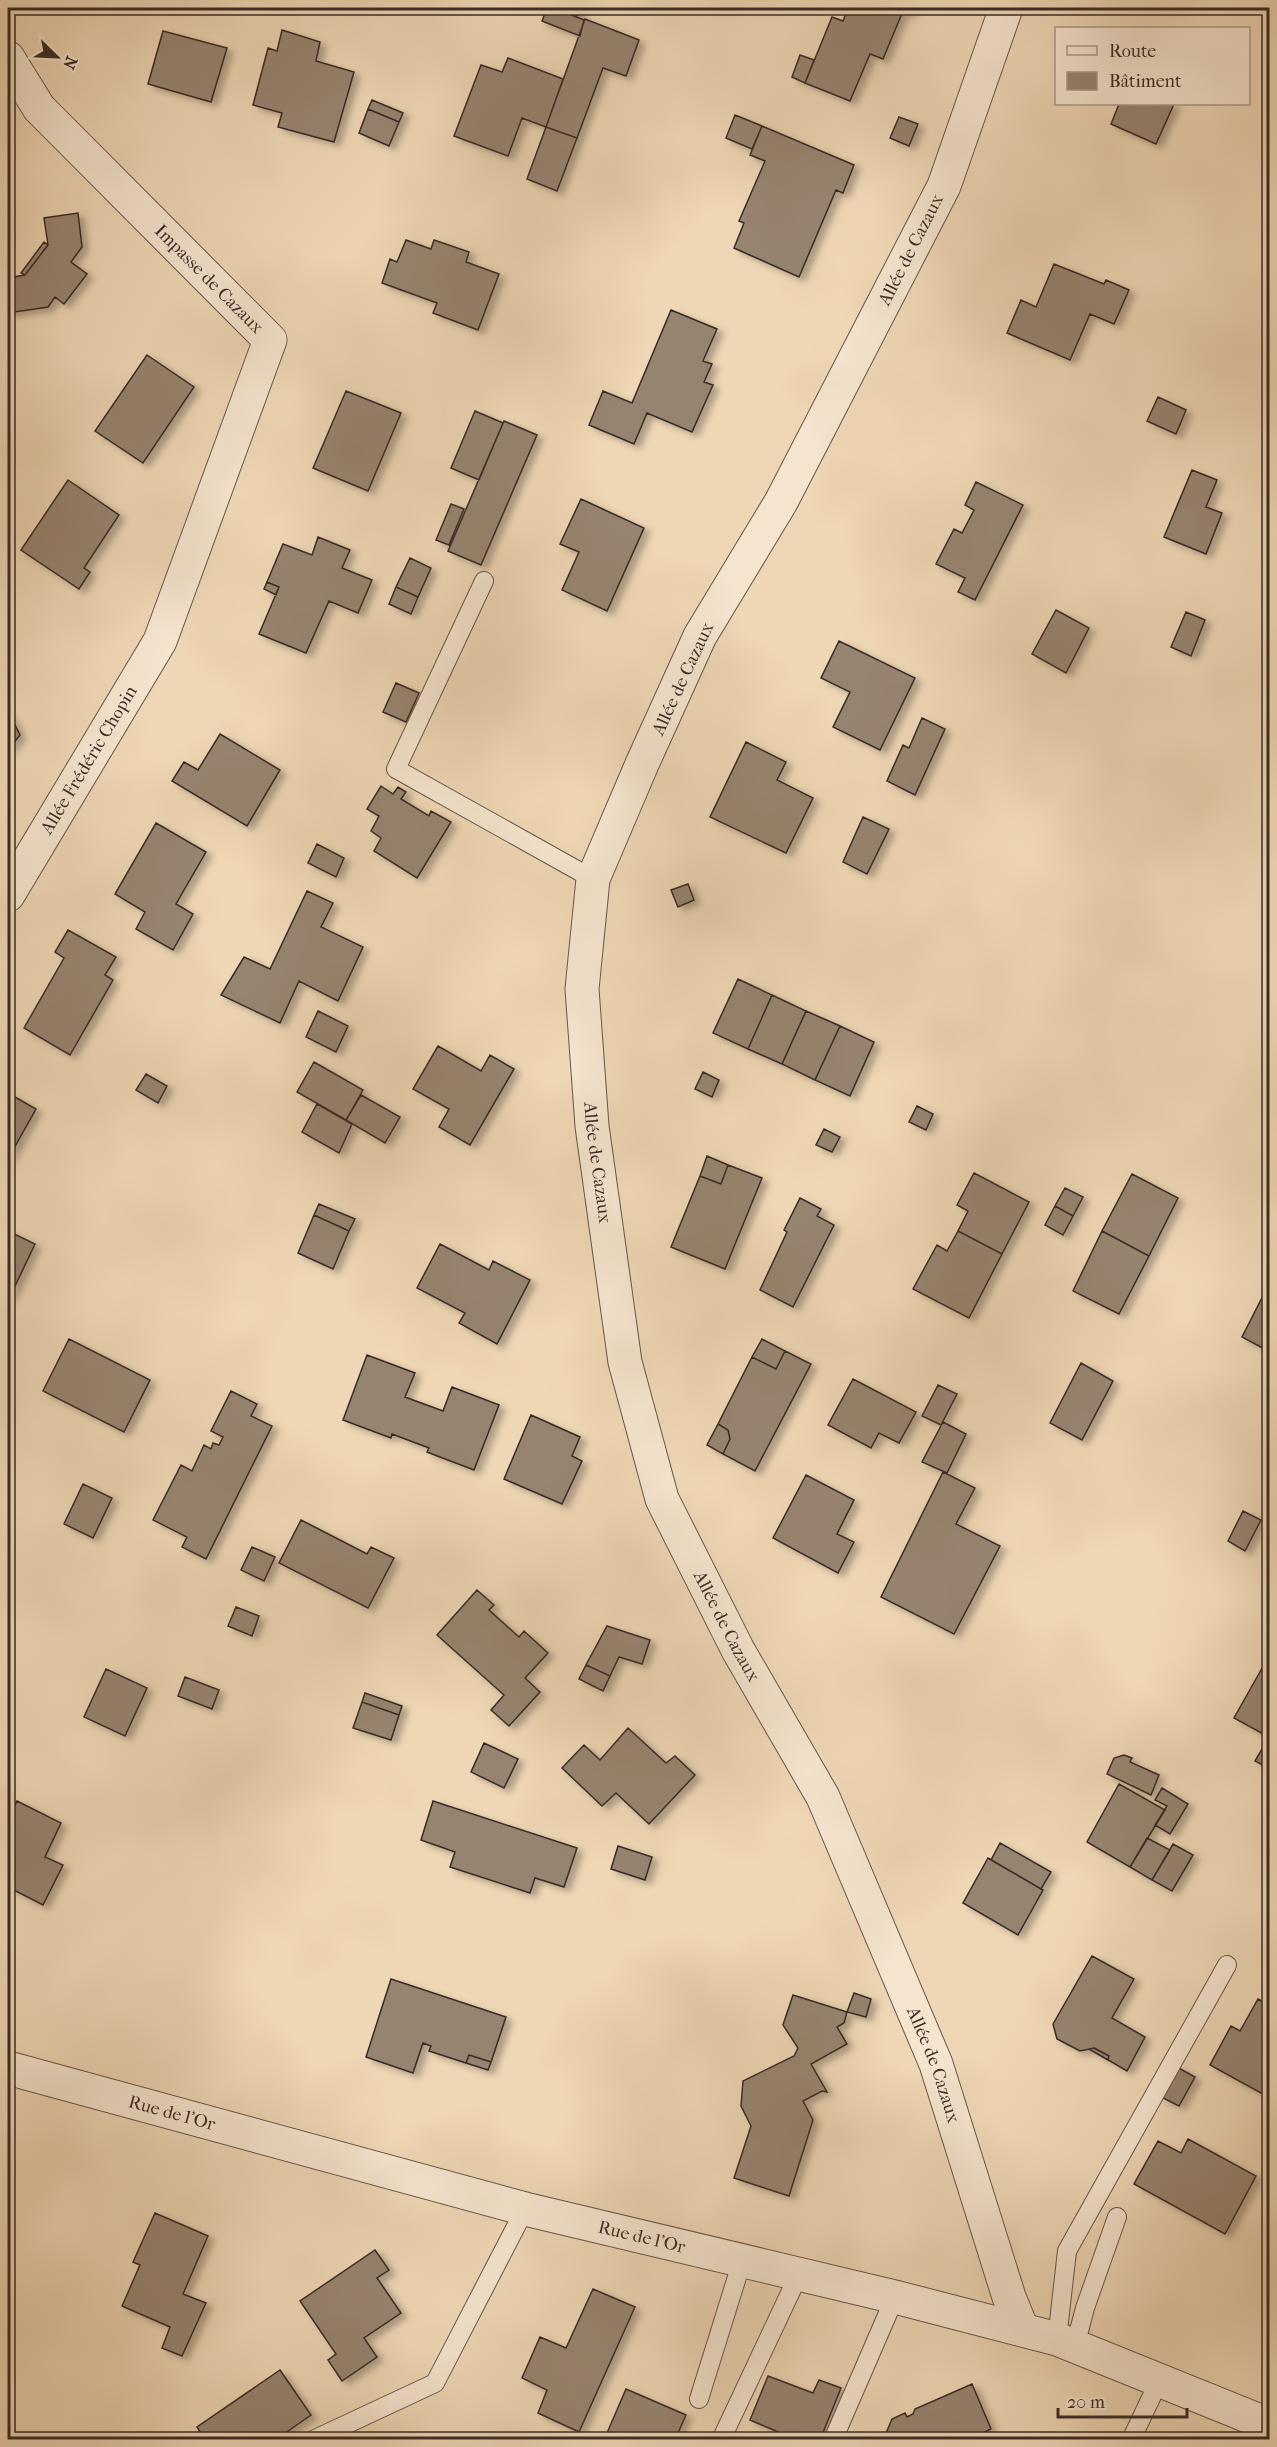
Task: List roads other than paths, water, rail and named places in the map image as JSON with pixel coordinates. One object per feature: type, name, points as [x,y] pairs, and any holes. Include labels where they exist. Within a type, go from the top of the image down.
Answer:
[{"type":"street","name":"Allée de Cazaux","points":[[1006,8],[944,186],[781,502],[700,636],[593,879],[582,989],[592,1126],[625,1362],[662,1499],[738,1650],[823,1797],[936,2064],[1009,2297],[1022,2329]]},
{"type":"street","name":"Impasse de Cazaux","points":[[8,58],[39,108],[270,340],[160,641]]},
{"type":"street","name":"Allée Frédéric Chopin","points":[[11,882],[160,641]]},
{"type":"street","name":"Rue de l'Or","points":[[8,2068],[525,2210],[1022,2329],[1066,2342],[1269,2426]]},
{"type":"lane","points":[[484,581],[396,769],[593,879]]},
{"type":"lane","points":[[1066,2342],[1067,2251],[1227,1965]]},
{"type":"lane","points":[[313,2439],[435,2383],[525,2210]]},
{"type":"lane","points":[[1066,2342],[1085,2308],[1117,2217]]},
{"type":"lane","points":[[699,2399],[742,2261]]},
{"type":"lane","points":[[722,2439],[799,2274]]},
{"type":"lane","points":[[833,2439],[895,2297]]},
{"type":"lane","points":[[1131,2439],[1159,2380]]}]
